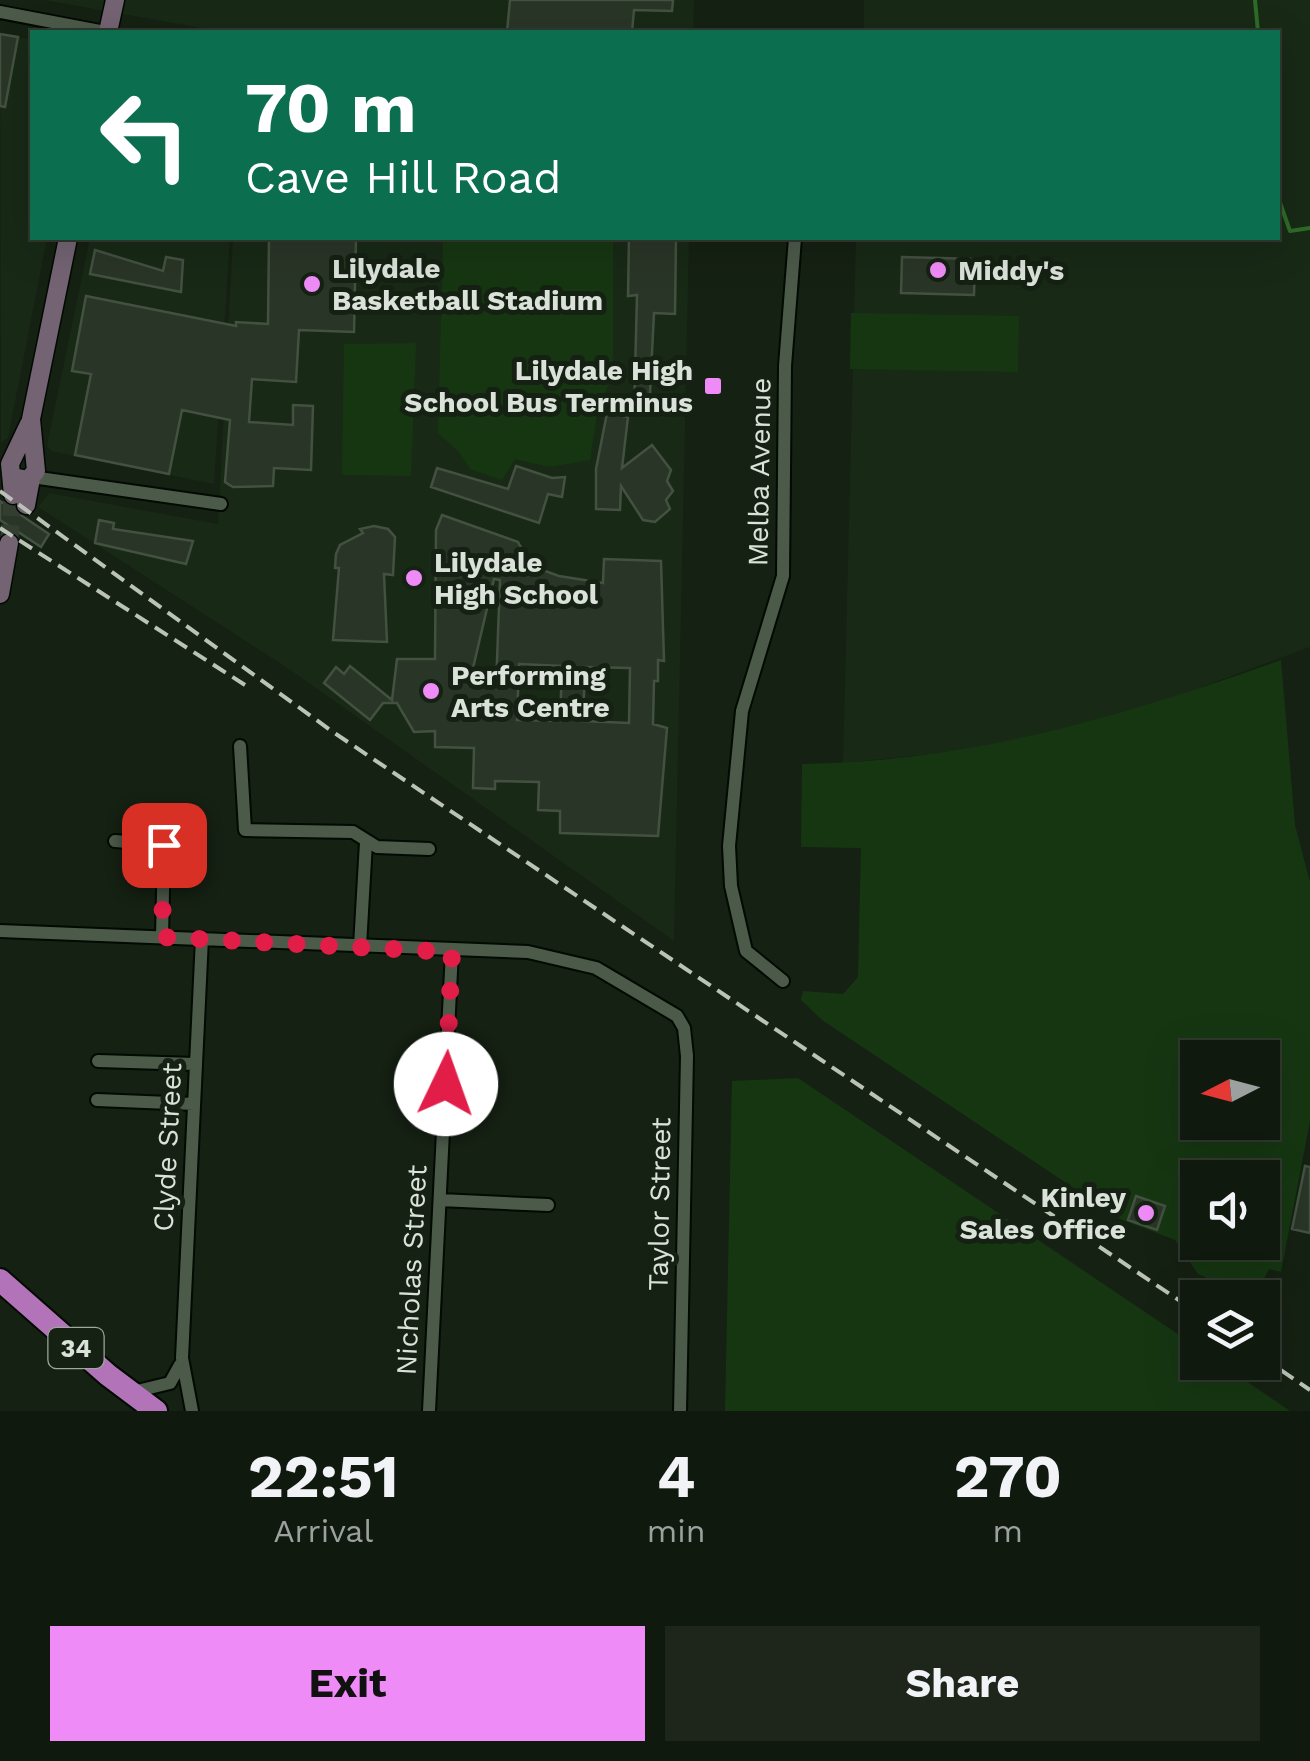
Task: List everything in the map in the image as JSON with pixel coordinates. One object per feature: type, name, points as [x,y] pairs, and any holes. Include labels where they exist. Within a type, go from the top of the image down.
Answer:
[{"type":"highway","name":"34","points":[[0,1280],[141,1404]]},
{"type":"main road","points":[[106,30],[114,0]]},
{"type":"main road","points":[[21,474],[68,240]]},
{"type":"main road","points":[[0,591],[9,548]]},
{"type":"street","points":[[0,12],[95,30]]},
{"type":"street","name":"Melba Avenue","points":[[783,981],[746,951],[731,886],[729,846],[742,711],[783,576],[786,366],[796,240]]},
{"type":"street","points":[[21,474],[221,504]]},
{"type":"street","points":[[240,746],[245,830],[352,832],[377,848],[429,849]]},
{"type":"street","points":[[116,841],[164,845],[162,937]]},
{"type":"street","points":[[360,946],[366,842]]},
{"type":"street","points":[[0,931],[452,952]]},
{"type":"street","name":"Clyde Street","points":[[192,1411],[182,1358],[202,938]]},
{"type":"street","name":"Taylor Street","points":[[452,952],[560,956],[596,968],[670,1011],[684,1028],[687,1056],[682,1409]]},
{"type":"street","name":"Nicholas Street","points":[[429,1411],[452,952]]},
{"type":"street","points":[[98,1060],[196,1064]]},
{"type":"street","points":[[97,1100],[194,1104]]},
{"type":"street","points":[[440,1200],[548,1205]]},
{"type":"street","points":[[141,1404],[170,1384],[182,1358]]},
{"type":"shaded area","points":[[44,0],[694,0],[693,30],[213,30]]},
{"type":"shaded area","points":[[864,0],[1310,0],[1310,647],[1140,710],[1047,735],[951,752],[843,763],[856,240],[1280,240],[1280,30],[864,30]]},
{"type":"shaded area","points":[[0,34],[30,40],[30,240],[47,240],[8,438],[1,442]]},
{"type":"shaded area","points":[[90,240],[230,240],[214,484],[51,451],[47,445]]},
{"type":"shaded area","name":"Lilydale High School","points":[[233,240],[689,240],[674,941],[289,669],[38,507],[49,493],[218,524]]},
{"type":"green space","points":[[443,240],[613,240],[613,374],[597,413],[590,460],[549,467],[515,459],[502,480],[470,469],[460,453],[438,433]]},
{"type":"green space","points":[[851,313],[1019,316],[1018,372],[850,369]]},
{"type":"green space","points":[[416,343],[411,476],[342,475],[344,344]]},
{"type":"green space","points":[[1281,660],[1295,825],[1310,882],[1310,1121],[1281,1272],[1269,1269],[1263,1280],[1211,1280],[1198,1274],[1189,1260],[1280,1260],[1280,1160],[1180,1160],[1180,1247],[1175,1240],[1120,1219],[822,1020],[801,1000],[803,991],[843,994],[858,977],[861,848],[801,847],[802,764],[926,755],[986,745],[1164,700]]},
{"type":"green space","points":[[798,1078],[1180,1336],[1180,1380],[1245,1380],[1290,1411],[725,1411],[732,1081]]},
{"type":"building","points":[[510,0],[673,0],[672,11],[634,10],[632,30],[507,30]]},
{"type":"building","points":[[0,34],[18,37],[5,107],[0,106]]},
{"type":"building","points":[[269,240],[356,240],[354,332],[299,330],[296,382],[252,379],[249,422],[293,425],[293,405],[313,406],[311,470],[274,468],[273,486],[233,487],[225,482],[230,420],[182,410],[169,474],[75,455],[91,374],[72,371],[86,296],[236,326],[236,322],[268,324]]},
{"type":"building","points":[[629,240],[676,240],[675,314],[654,313],[649,414],[634,414],[637,295],[628,296]]},
{"type":"building","points":[[95,250],[163,271],[166,257],[183,260],[181,292],[90,274]]},
{"type":"building","name":"Middy's","points":[[902,257],[975,259],[974,295],[901,293]]},
{"type":"building","points":[[607,413],[628,417],[622,468],[652,445],[671,470],[667,481],[673,491],[666,500],[670,509],[655,522],[643,520],[621,486],[620,510],[596,509],[596,469]]},
{"type":"building","points":[[516,466],[552,478],[565,477],[562,497],[548,494],[539,523],[431,487],[437,468],[508,489]]},
{"type":"building","points":[[0,501],[49,534],[41,547],[0,520]]},
{"type":"building","points":[[442,515],[518,542],[531,566],[559,576],[603,583],[604,559],[661,561],[664,661],[658,660],[658,681],[654,681],[653,724],[667,728],[658,836],[560,833],[560,811],[538,810],[539,782],[495,781],[495,789],[473,788],[474,748],[435,747],[435,731],[414,732],[397,703],[383,703],[370,720],[324,683],[336,667],[344,674],[350,666],[392,700],[397,659],[435,659],[436,530]],"holes":[[[494,579],[500,580],[496,686],[469,685]],[[519,664],[562,666],[560,721],[517,720]],[[585,667],[630,668],[629,723],[583,721]]]},
{"type":"building","points":[[99,520],[114,523],[113,529],[193,541],[186,564],[95,543]]},
{"type":"building","points":[[360,529],[388,529],[395,537],[393,575],[384,574],[387,642],[333,640],[339,568],[335,568],[336,554],[340,545],[363,533]]},
{"type":"building","points":[[1305,1166],[1310,1167],[1310,1233],[1292,1229]]},
{"type":"building","name":"Kinley Sales Office","points":[[1136,1196],[1165,1206],[1157,1230],[1128,1220]]},
{"type":"waterway","points":[[1255,0],[1258,30]]},
{"type":"waterway","points":[[1280,203],[1290,231],[1310,228]]},
{"type":"tunnel","points":[[9,543],[13,495]]},
{"type":"railway","points":[[0,491],[333,732],[1180,1301]]},
{"type":"railway","points":[[0,528],[245,685]]},
{"type":"railway","points":[[1280,1369],[1310,1390]]},
{"type":"place","name":"Middy's","points":[[938,270]]},
{"type":"place","name":"Lilydale Basketball Stadium","points":[[312,284]]},
{"type":"place","name":"Lilydale High School Bus Terminus","points":[[713,386]]},
{"type":"place","name":"Lilydale High School","points":[[414,578]]},
{"type":"place","name":"Performing Arts Centre","points":[[431,691]]},
{"type":"place","name":"Kinley Sales Office","points":[[1146,1213]]},
{"type":"route","points":[[164,845],[162,937],[452,952],[446,1084]]}]
